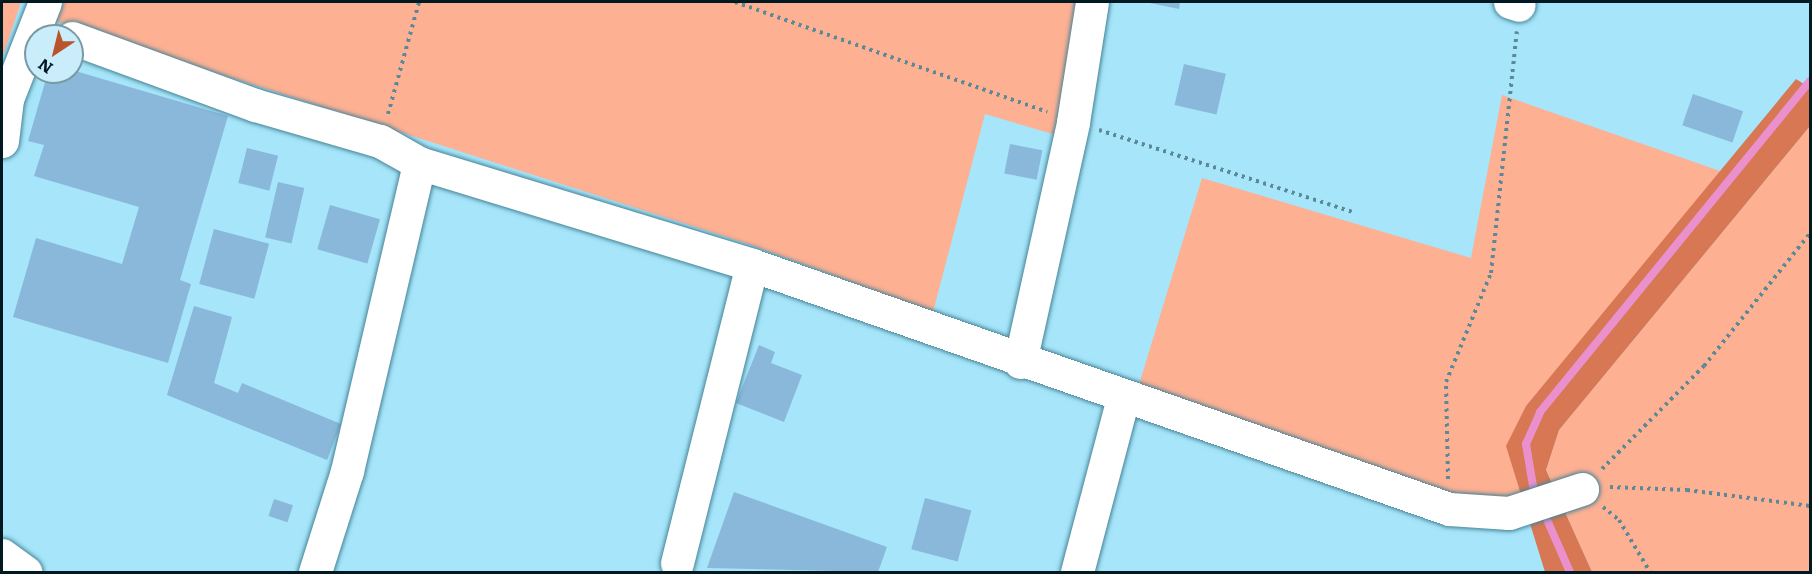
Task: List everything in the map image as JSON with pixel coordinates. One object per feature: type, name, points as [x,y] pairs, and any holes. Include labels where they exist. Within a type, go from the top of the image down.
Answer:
[{"type":"street","points":[[1020,362],[1073,122],[1092,2]]},
{"type":"street","points":[[2,141],[7,99],[39,13],[51,24]]},
{"type":"street","points":[[84,42],[255,105],[380,141],[419,163],[752,265],[1020,362],[1449,509],[1509,513],[1582,489]]},
{"type":"street","points":[[315,573],[347,471],[419,163]]},
{"type":"street","points":[[677,563],[752,265]]},
{"type":"street","points":[[1077,573],[1123,398]]},
{"type":"street","points":[[2,555],[25,573]]},
{"type":"path","points":[[380,141],[419,2]]},
{"type":"path","points":[[1449,509],[1446,382],[1491,273],[1515,3]]},
{"type":"path","points":[[1582,489],[1704,366],[1810,233]]},
{"type":"path","points":[[1582,489],[1687,490],[1810,506]]},
{"type":"path","points":[[1582,489],[1619,520],[1650,573]]},
{"type":"shaded area","points":[[2,2],[21,2],[2,59]]},
{"type":"shaded area","points":[[65,2],[1079,2],[1056,135],[985,114],[933,312],[745,243],[84,30],[84,24],[64,24],[52,20]]},
{"type":"shaded area","points":[[1796,79],[1810,88],[1810,126],[1559,430],[1546,470],[1592,572],[1545,572],[1506,446],[1526,406]]},
{"type":"shaded area","points":[[1502,95],[1723,172],[1526,406],[1520,493],[1496,503],[1436,490],[1138,388],[1202,178],[1471,258]]},
{"type":"shaded area","points":[[1810,126],[1810,572],[1592,572],[1546,470],[1559,430]]},
{"type":"building","points":[[1145,2],[1180,2],[1179,9]]},
{"type":"building","points":[[1184,64],[1226,74],[1216,115],[1175,105]]},
{"type":"building","points":[[84,74],[228,116],[180,280],[191,284],[168,363],[13,317],[36,238],[122,264],[139,207],[34,176],[44,145],[28,141],[45,84],[84,84]]},
{"type":"building","points":[[1693,94],[1743,111],[1732,142],[1682,125]]},
{"type":"building","points":[[1010,144],[1042,150],[1037,180],[1004,173]]},
{"type":"building","points":[[247,148],[278,156],[269,191],[238,183]]},
{"type":"building","points":[[278,182],[304,188],[291,244],[265,238]]},
{"type":"building","points":[[330,205],[380,219],[367,264],[317,249]]},
{"type":"building","points":[[214,229],[269,244],[254,299],[199,284]]},
{"type":"building","points":[[194,306],[232,317],[214,383],[238,393],[242,383],[341,424],[327,460],[167,395]]},
{"type":"building","points":[[759,345],[775,352],[771,363],[802,375],[784,422],[736,403]]},
{"type":"building","points":[[734,492],[887,547],[878,572],[707,568]]},
{"type":"building","points":[[925,498],[971,510],[958,562],[911,549]]},
{"type":"building","points":[[274,499],[293,505],[287,522],[268,516]]},
{"type":"waterway","points":[[1534,492],[1526,444],[1540,412],[1810,81]]},
{"type":"waterway","points":[[1548,522],[1570,572]]}]
